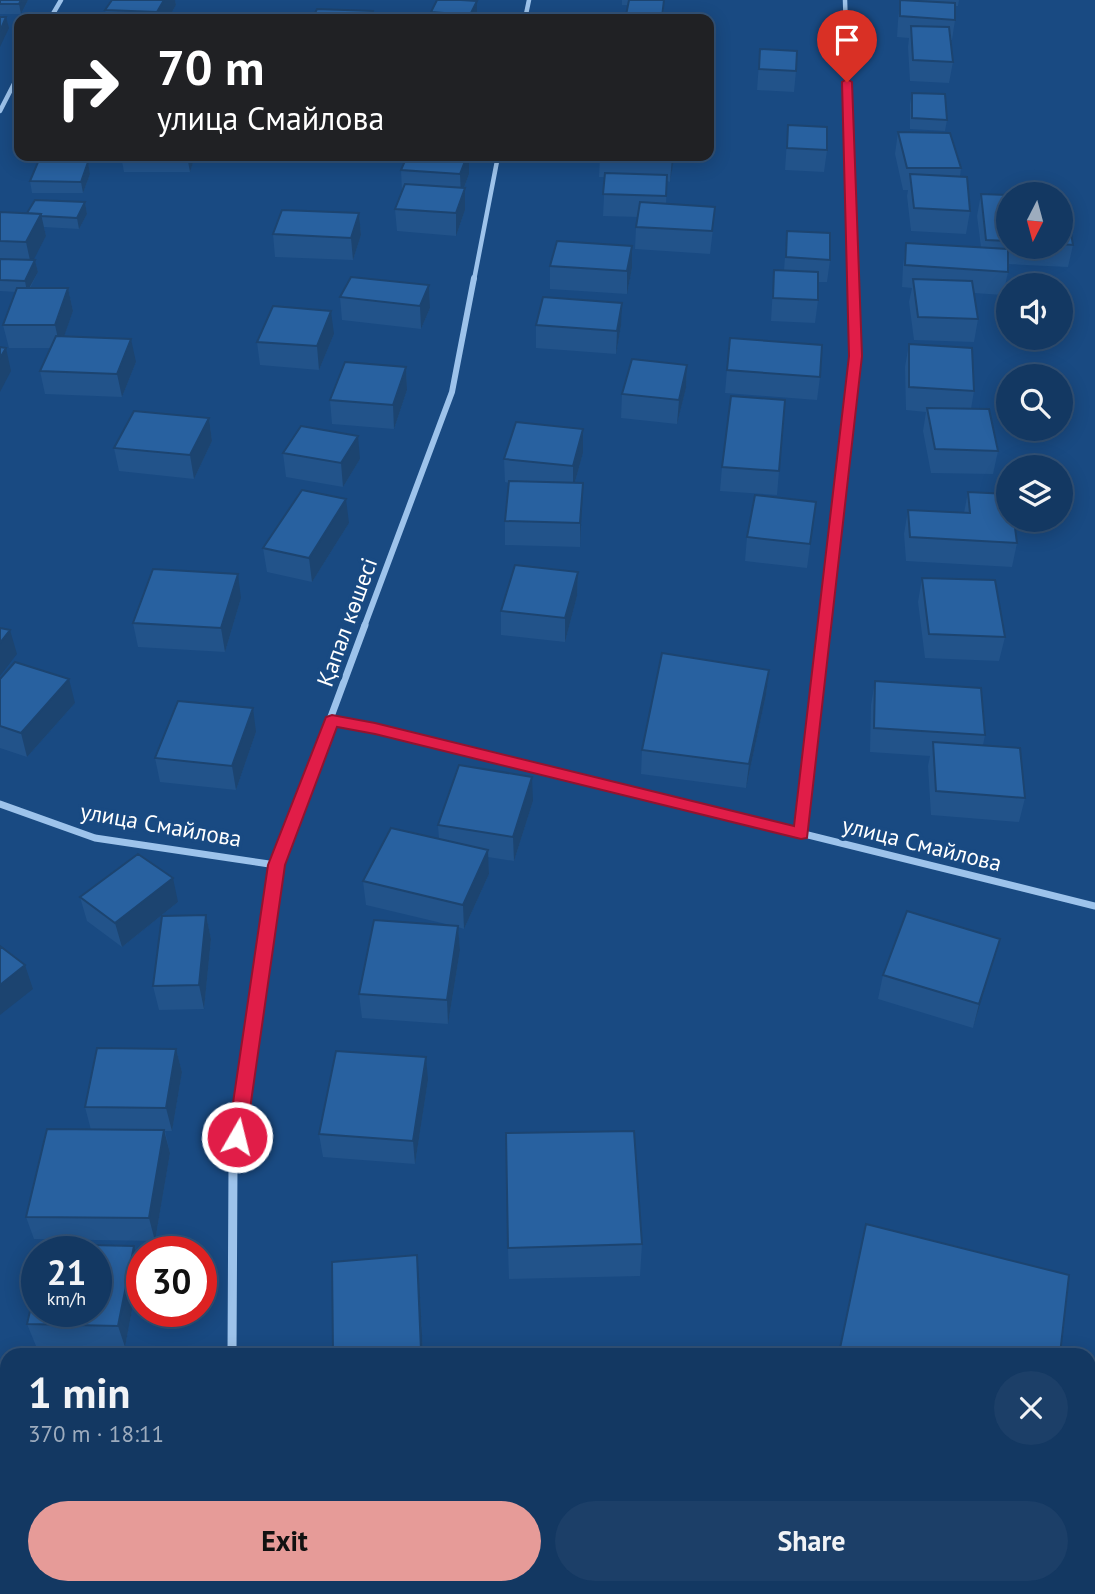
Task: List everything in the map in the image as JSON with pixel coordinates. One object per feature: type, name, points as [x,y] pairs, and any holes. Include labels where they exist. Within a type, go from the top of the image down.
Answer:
[{"type":"street","points":[[801,834],[856,356],[845,0]]},
{"type":"street","points":[[0,111],[14,84]]},
{"type":"street","name":"Қапал көшесі","points":[[232,1348],[233,1165],[276,865],[452,391],[497,161]]},
{"type":"street","name":"улица Смайлова","points":[[332,720],[1095,906]]},
{"type":"street","name":"улица Смайлова","points":[[0,804],[95,838],[276,865]]},
{"type":"building","points":[[0,0],[21,0],[19,4],[0,4]]},
{"type":"building","points":[[112,0],[164,0],[157,12],[105,10]]},
{"type":"building","points":[[437,0],[477,1],[470,14],[431,12]]},
{"type":"building","points":[[629,0],[664,0],[662,14],[626,14]]},
{"type":"building","points":[[900,0],[955,3],[955,20],[900,16]]},
{"type":"building","points":[[317,9],[373,11],[372,14],[314,14]]},
{"type":"building","points":[[0,17],[6,17],[0,31]]},
{"type":"building","points":[[911,26],[949,27],[953,62],[913,60]]},
{"type":"building","points":[[760,49],[797,51],[796,71],[759,69]]},
{"type":"building","points":[[912,93],[945,94],[947,120],[912,118]]},
{"type":"building","points":[[788,125],[827,127],[827,150],[787,148]]},
{"type":"building","points":[[898,132],[950,133],[961,168],[907,168]]},
{"type":"building","points":[[405,161],[465,161],[460,174],[401,170]]},
{"type":"building","points":[[38,162],[88,162],[81,182],[30,181]]},
{"type":"building","points":[[605,173],[667,175],[666,196],[603,194]]},
{"type":"building","points":[[910,174],[967,177],[970,211],[914,208]]},
{"type":"building","points":[[405,184],[465,188],[456,213],[395,209]]},
{"type":"building","points":[[981,194],[996,195],[996,240],[986,240]]},
{"type":"building","points":[[35,200],[85,202],[77,218],[27,213]]},
{"type":"building","points":[[640,202],[715,207],[712,231],[636,227]]},
{"type":"building","points":[[282,210],[359,213],[351,238],[273,234]]},
{"type":"building","points":[[0,212],[41,214],[26,242],[0,241]]},
{"type":"building","points":[[787,231],[830,233],[830,260],[786,257]]},
{"type":"building","points":[[557,241],[632,246],[627,271],[550,266]]},
{"type":"building","points":[[906,243],[996,248],[996,259],[1008,259],[1008,272],[905,265]]},
{"type":"building","points":[[0,259],[35,260],[25,281],[0,280]]},
{"type":"building","points":[[774,270],[818,272],[818,300],[773,298]]},
{"type":"building","points":[[351,277],[429,285],[420,306],[340,297]]},
{"type":"building","points":[[913,279],[972,281],[978,319],[918,317]]},
{"type":"building","points":[[17,288],[68,288],[55,325],[3,325]]},
{"type":"building","points":[[543,297],[622,303],[617,331],[536,325]]},
{"type":"building","points":[[273,306],[331,311],[317,346],[257,342]]},
{"type":"building","points":[[56,336],[131,339],[117,374],[40,371]]},
{"type":"building","points":[[730,338],[822,345],[820,377],[727,370]]},
{"type":"building","points":[[909,344],[972,348],[974,391],[909,387]]},
{"type":"building","points":[[0,347],[6,348],[0,358]]},
{"type":"building","points":[[632,359],[687,365],[679,400],[622,394]]},
{"type":"building","points":[[345,362],[406,367],[393,405],[330,400]]},
{"type":"building","points":[[731,396],[785,400],[779,471],[722,467]]},
{"type":"building","points":[[927,408],[989,409],[998,451],[935,449]]},
{"type":"building","points":[[134,411],[209,418],[190,455],[114,448]]},
{"type":"building","points":[[516,422],[583,429],[573,466],[504,459]]},
{"type":"building","points":[[301,426],[358,436],[341,463],[283,453]]},
{"type":"building","points":[[509,481],[583,483],[580,523],[505,521]]},
{"type":"building","points":[[302,490],[346,499],[309,558],[263,548]]},
{"type":"building","points":[[968,492],[996,493],[996,532],[1016,532],[1017,543],[910,537],[908,510],[970,513]]},
{"type":"building","points":[[755,495],[816,502],[810,544],[747,537]]},
{"type":"building","points":[[515,565],[578,572],[565,618],[501,611]]},
{"type":"building","points":[[153,569],[238,574],[221,628],[133,623]]},
{"type":"building","points":[[922,578],[995,580],[1005,637],[929,634]]},
{"type":"building","points":[[0,628],[10,630],[0,643]]},
{"type":"building","points":[[662,653],[769,670],[749,764],[642,750]]},
{"type":"building","points":[[15,662],[69,679],[21,733],[0,726],[0,679]]},
{"type":"building","points":[[875,681],[981,688],[985,735],[874,728]]},
{"type":"building","points":[[178,701],[253,708],[232,766],[155,758]]},
{"type":"building","points":[[933,742],[1020,748],[1025,798],[936,791]]},
{"type":"building","points":[[459,765],[532,777],[513,837],[438,825]]},
{"type":"building","points":[[391,828],[488,850],[463,905],[363,881]]},
{"type":"building","points":[[138,854],[173,878],[115,923],[80,897]]},
{"type":"building","points":[[907,911],[1000,939],[979,1004],[883,975]]},
{"type":"building","points":[[206,915],[199,985],[153,986],[162,916]]},
{"type":"building","points":[[374,920],[458,926],[447,1000],[359,994]]},
{"type":"building","points":[[0,946],[25,965],[0,985]]},
{"type":"building","points":[[97,1048],[176,1049],[166,1108],[85,1107]]},
{"type":"building","points":[[336,1051],[426,1057],[413,1141],[319,1134]]},
{"type":"building","points":[[47,1129],[164,1130],[149,1218],[26,1217]]},
{"type":"building","points":[[634,1131],[642,1244],[508,1248],[506,1133]]},
{"type":"building","points":[[866,1224],[1069,1275],[1061,1348],[840,1348]]},
{"type":"building","points":[[112,1246],[126,1246],[126,1286],[118,1326],[112,1326]]},
{"type":"building","points":[[417,1255],[421,1348],[333,1348],[332,1262]]},
{"type":"route","points":[[237,1137],[276,865],[332,720],[375,728],[801,834],[856,356],[847,82]]}]
